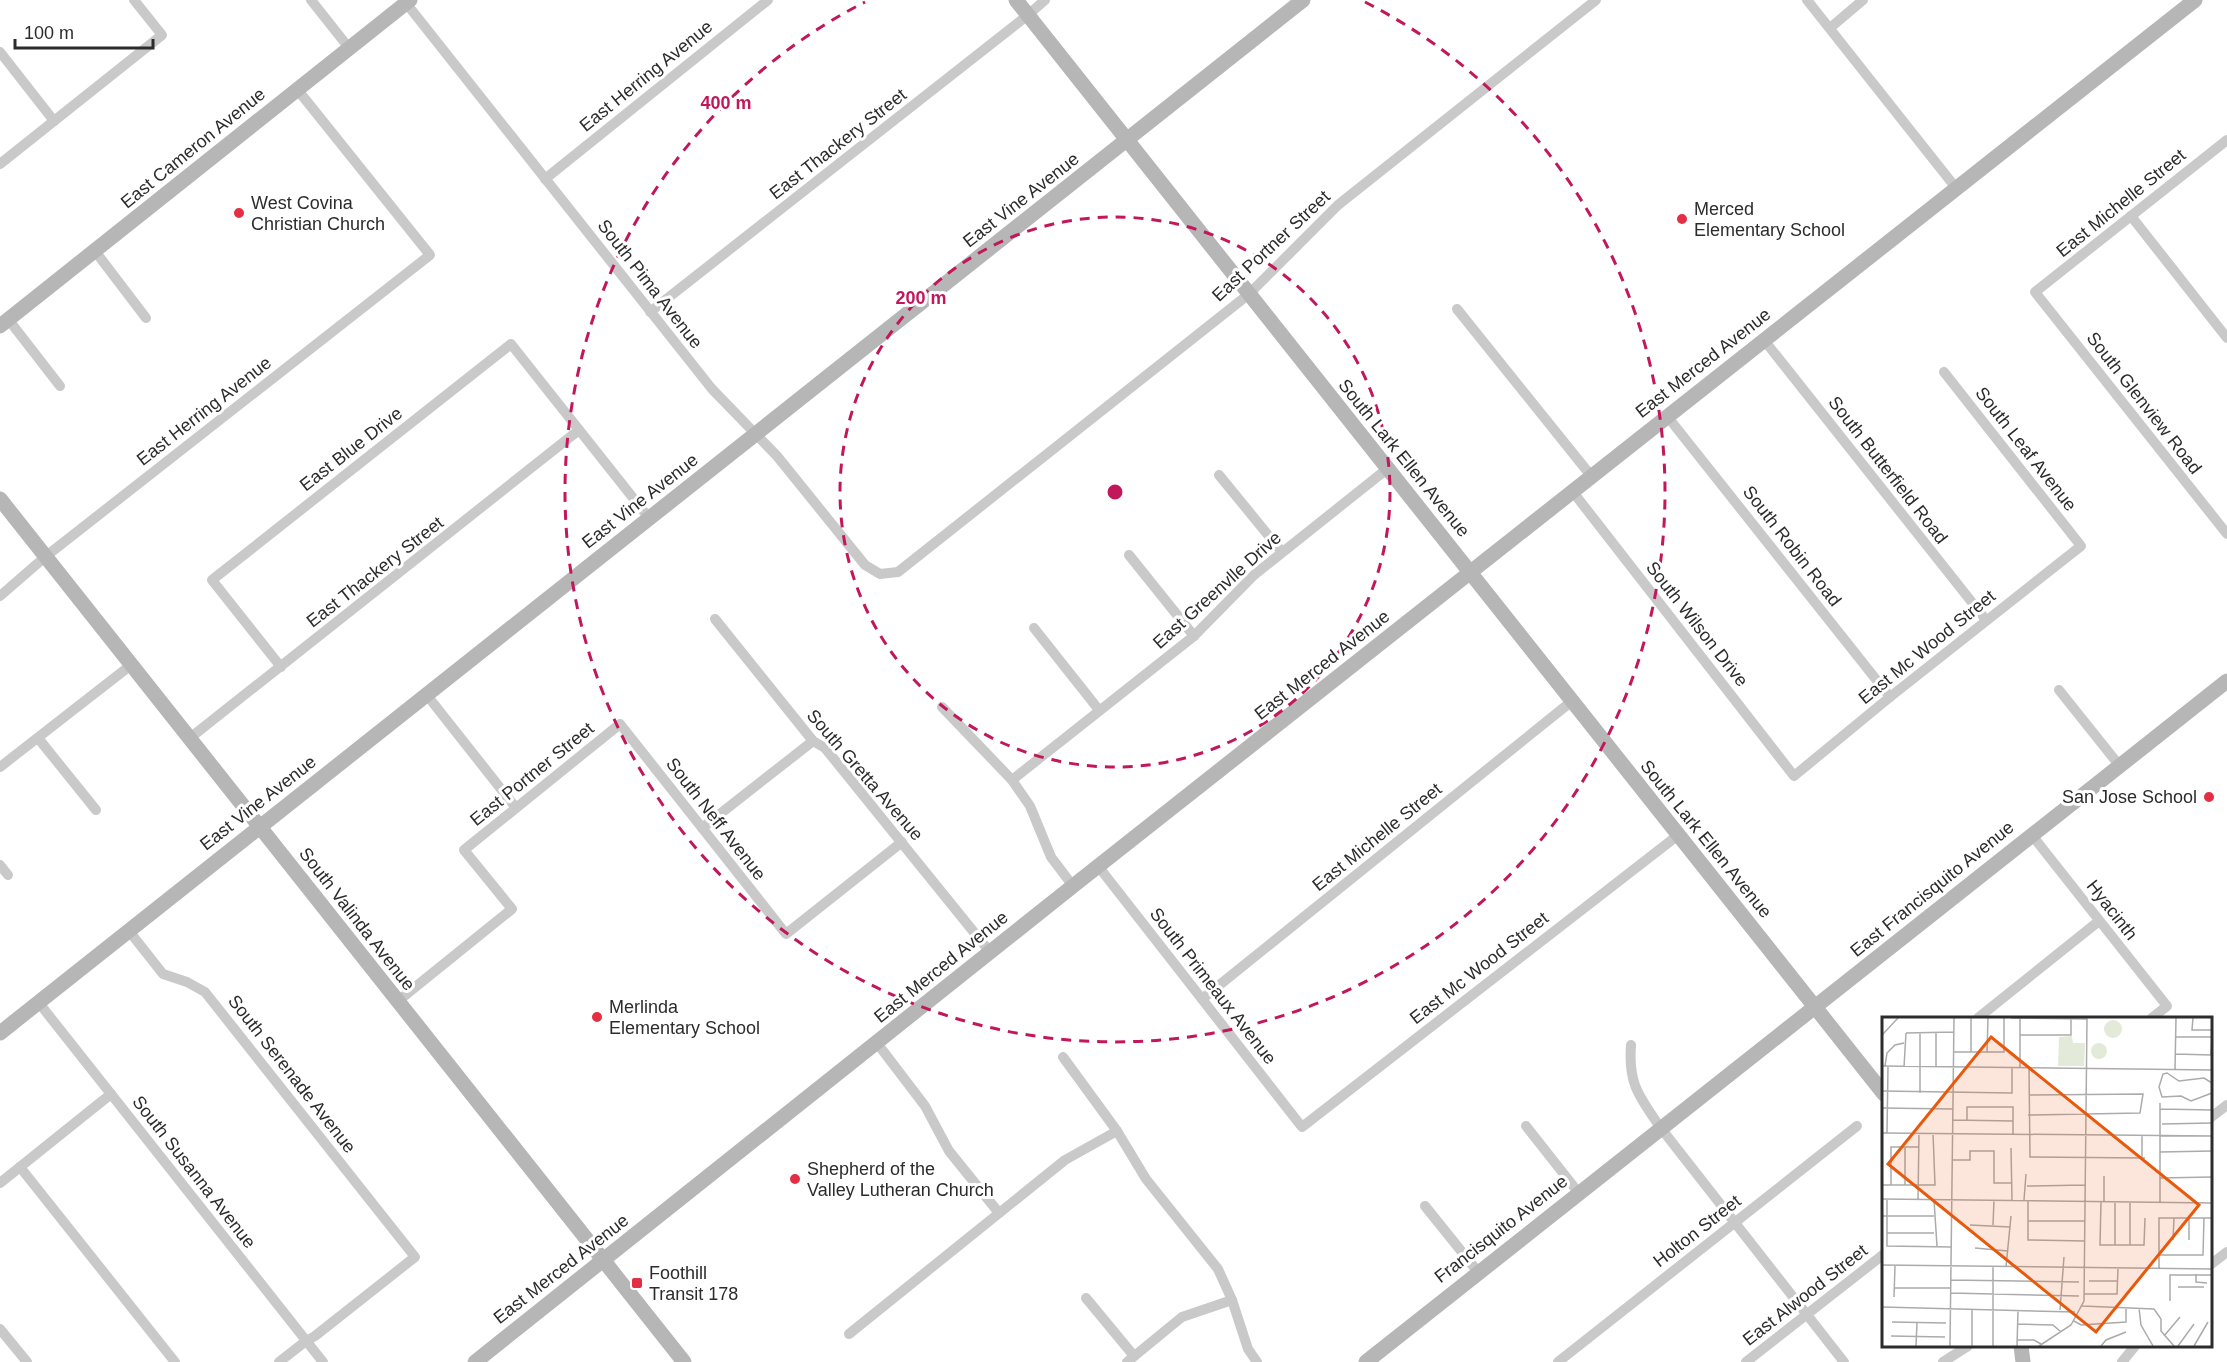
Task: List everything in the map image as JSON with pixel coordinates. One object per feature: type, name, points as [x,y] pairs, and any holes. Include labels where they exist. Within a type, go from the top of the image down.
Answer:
[{"type":"street","points":[[0,164],[162,35],[134,0]]},
{"type":"street","points":[[311,0],[349,48]]},
{"type":"street","name":"East Herring Avenue","points":[[545,179],[768,0]]},
{"type":"street","name":"South Lark Ellen Avenue","points":[[1016,0],[1677,836],[1882,1091]]},
{"type":"street","name":"East Thackery Street","points":[[650,312],[1045,0]]},
{"type":"street","name":"East Vine Avenue","points":[[0,1033],[1303,0]]},
{"type":"street","name":"East Portner Street","points":[[880,574],[898,572],[1249,294],[1338,205],[1596,0]]},
{"type":"street","points":[[1807,0],[1956,188]]},
{"type":"street","points":[[1830,28],[1863,0]]},
{"type":"street","name":"East Merced Avenue","points":[[481,1360],[1098,866],[2195,0]]},
{"type":"street","name":"East Cameron Avenue","points":[[4,323],[408,2]]},
{"type":"street","name":"South Pima Avenue","points":[[408,2],[712,389],[777,456],[865,565],[880,574]]},
{"type":"street","points":[[0,52],[54,121]]},
{"type":"street","name":"East Herring Avenue","points":[[0,596],[45,556],[430,255],[297,89]]},
{"type":"street","name":"East Michelle Street","points":[[2036,292],[2227,140]]},
{"type":"street","points":[[2131,216],[2227,338]]},
{"type":"street","points":[[95,251],[146,318]]},
{"type":"street","name":"South Glenview Road","points":[[2036,292],[2227,533]]},
{"type":"street","points":[[1457,309],[1592,477]]},
{"type":"street","points":[[4,323],[60,386]]},
{"type":"street","name":"South Butterfield Road","points":[[1764,340],[1986,620]]},
{"type":"street","name":"East Blue Drive","points":[[281,667],[212,580],[511,344],[579,430]]},
{"type":"street","name":"South Leaf Avenue","points":[[1944,372],[2081,546]]},
{"type":"street","name":"South Robin Road","points":[[1667,416],[1890,697]]},
{"type":"street","points":[[579,430],[649,518]]},
{"type":"street","name":"East Thackery Street","points":[[190,738],[579,430]]},
{"type":"street","name":"East Greenvlle Drive","points":[[1012,780],[1194,636],[1254,575],[1387,469]]},
{"type":"street","points":[[1219,475],[1282,552]]},
{"type":"street","name":"South Wilson Drive","points":[[1573,492],[1794,776]]},
{"type":"street","name":"South Valinda Avenue","points":[[0,499],[684,1362]]},
{"type":"street","name":"East Mc Wood Street","points":[[1794,776],[2081,546]]},
{"type":"street","points":[[1129,555],[1194,636]]},
{"type":"street","name":"South Gretta Avenue","points":[[715,619],[813,741],[825,748],[990,952]]},
{"type":"street","points":[[1034,628],[1099,710]]},
{"type":"street","points":[[0,767],[131,665]]},
{"type":"street","name":"East Francisquito Avenue","points":[[1660,1127],[1816,1008],[2031,834],[2227,681]]},
{"type":"street","points":[[2059,690],[2119,765]]},
{"type":"street","points":[[426,694],[516,808]]},
{"type":"street","name":"East Michelle Street","points":[[1202,999],[1572,701]]},
{"type":"street","points":[[942,707],[1012,780],[1030,806],[1051,857],[1073,886]]},
{"type":"street","name":"East Portner Street","points":[[398,1001],[512,909],[464,850],[620,724]]},
{"type":"street","name":"South Neff Avenue","points":[[620,724],[786,934],[902,842]]},
{"type":"street","points":[[38,738],[96,810]]},
{"type":"street","points":[[702,828],[813,741]]},
{"type":"street","name":"Hyacinth","points":[[2031,834],[2167,1006],[2153,1017]]},
{"type":"street","name":"East Mc Wood Street","points":[[1302,1127],[1677,836]]},
{"type":"street","points":[[0,866],[8,875]]},
{"type":"street","name":"South Primeaux Avenue","points":[[1098,866],[1302,1127]]},
{"type":"street","points":[[1979,1017],[2099,921]]},
{"type":"street","name":"South Serenade Avenue","points":[[129,931],[163,974],[187,982],[206,992],[415,1257],[306,1341]]},
{"type":"street","name":"South Susanna Avenue","points":[[39,1003],[323,1362]]},
{"type":"street","points":[[877,1043],[925,1106],[949,1151],[999,1213]]},
{"type":"street","points":[[1631,1045],[1629,1068],[1638,1095],[1660,1127],[1844,1362]]},
{"type":"street","points":[[1063,1057],[1117,1131],[1146,1179],[1218,1269],[1232,1300],[1248,1349],[1257,1362]]},
{"type":"street","points":[[0,1183],[111,1094]]},
{"type":"street","points":[[2212,1117],[2227,1105]]},
{"type":"street","points":[[1526,1126],[1578,1192]]},
{"type":"street","name":"Holton Street","points":[[1558,1362],[1857,1126]]},
{"type":"street","name":"Francisquito Avenue","points":[[1365,1362],[1660,1127]]},
{"type":"street","points":[[849,1334],[1065,1160],[1117,1131]]},
{"type":"street","points":[[20,1167],[175,1362]]},
{"type":"street","points":[[1425,1206],[1478,1272]]},
{"type":"street","points":[[2212,1264],[2227,1252]]},
{"type":"street","name":"East Alwood Street","points":[[1746,1362],[1882,1256]]},
{"type":"street","points":[[1086,1298],[1130,1359],[1182,1317],[1232,1300]]},
{"type":"street","points":[[0,1329],[27,1362]]},
{"type":"street","points":[[279,1362],[306,1341]]},
{"type":"street","points":[[1943,1362],[1966,1347]]},
{"type":"street","points":[[2020,1347],[2023,1362]]},
{"type":"street","points":[[2122,1362],[2134,1347]]},
{"type":"place","name":"West Covina Christian Church","points":[[239,213]]},
{"type":"place","name":"Merced Elementary School","points":[[1682,219]]},
{"type":"place","name":"San Jose School","points":[[2209,797]]},
{"type":"place","name":"Merlinda Elementary School","points":[[597,1017]]},
{"type":"place","name":"Shepherd of the Valley Lutheran Church","points":[[795,1179]]},
{"type":"place","name":"Foothill Transit 178","points":[[637,1283]]}]
